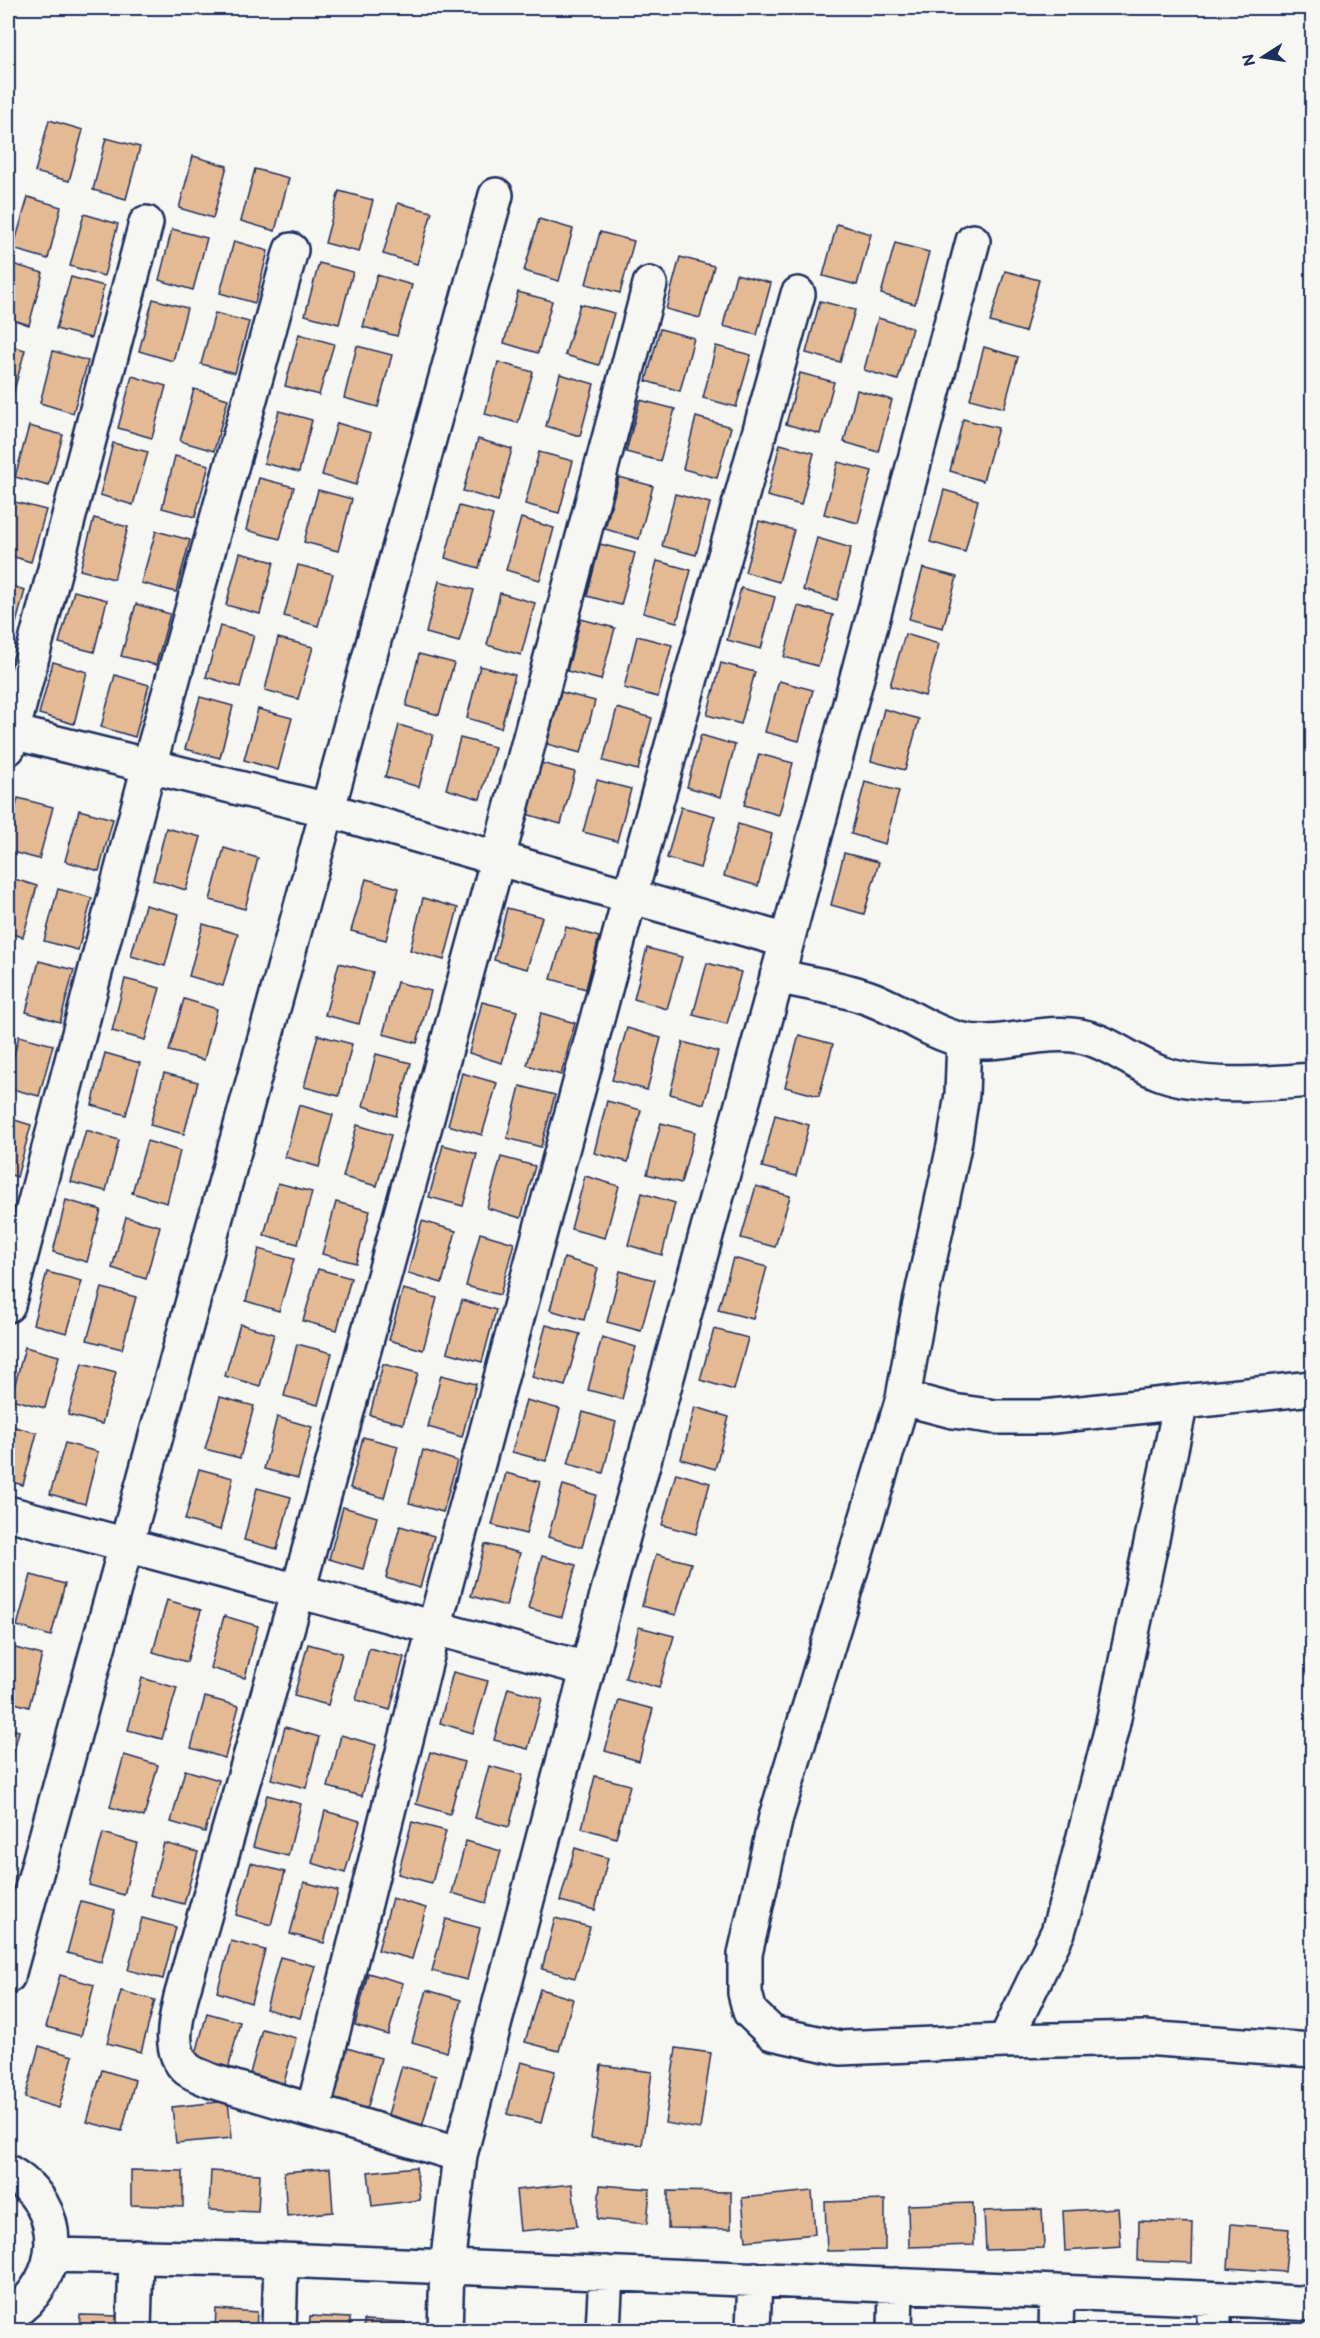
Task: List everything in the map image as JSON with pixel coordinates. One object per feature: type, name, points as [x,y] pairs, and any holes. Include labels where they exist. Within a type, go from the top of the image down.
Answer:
[{"type":"street","points":[[8,1976],[496,195]]},
{"type":"street","points":[[146,223],[9,737],[149,766],[328,810],[787,941]]},
{"type":"street","points":[[445,2331],[447,2267],[460,2155],[587,1669],[787,941],[973,241]]},
{"type":"street","points":[[8,1305],[149,766],[291,250]]},
{"type":"street","points":[[460,2155],[213,2081],[187,2069],[177,2054],[174,2029],[184,1986],[298,1591],[498,858],[650,284]]},
{"type":"street","points":[[313,2111],[434,1628],[630,896],[798,294]]},
{"type":"street","points":[[777,976],[864,996],[896,1009],[947,1035],[964,1040],[1003,1041],[1044,1036],[1078,1036],[1103,1042],[1162,1074],[1202,1083],[1312,1080]]},
{"type":"street","points":[[964,1040],[962,1094],[954,1146],[919,1308],[903,1398],[776,1817],[745,1954],[745,1993],[750,2012],[772,2033],[818,2045],[840,2048],[1144,2038],[1312,2050]]},
{"type":"street","points":[[903,1398],[953,1411],[996,1417],[1044,1417],[1312,1388]]},
{"type":"street","points":[[1005,2041],[1058,1932],[1071,1887],[1112,1727],[1181,1402]]},
{"type":"street","points":[[8,1513],[587,1669]]},
{"type":"street","points":[[8,2172],[33,2192],[44,2210],[51,2230],[48,2272],[40,2287],[23,2306],[8,2316]]},
{"type":"street","points":[[51,2255],[281,2260],[1312,2304]]},
{"type":"street","points":[[134,2331],[136,2256]]},
{"type":"street","points":[[279,2331],[281,2260]]},
{"type":"street","points":[[603,2331],[606,2273]]},
{"type":"street","points":[[753,2331],[754,2279]]},
{"type":"street","points":[[895,2331],[896,2285]]},
{"type":"street","points":[[1056,2331],[1058,2292]]},
{"type":"street","points":[[1214,2299],[1214,2331]]},
{"type":"building","points":[[49,120],[83,130],[69,181],[35,172]]},
{"type":"building","points":[[106,138],[140,147],[126,199],[93,190]]},
{"type":"building","points":[[193,156],[227,166],[213,218],[179,208]]},
{"type":"building","points":[[255,169],[289,178],[275,231],[241,221]]},
{"type":"building","points":[[339,191],[373,200],[359,252],[325,243]]},
{"type":"building","points":[[28,197],[61,207],[48,259],[13,249]]},
{"type":"building","points":[[398,203],[432,212],[417,264],[383,254]]},
{"type":"building","points":[[84,214],[118,224],[104,276],[70,266]]},
{"type":"building","points":[[539,219],[573,229],[559,281],[524,271]]},
{"type":"building","points":[[837,224],[871,234],[857,285],[823,276]]},
{"type":"building","points":[[172,229],[207,238],[193,290],[159,280]]},
{"type":"building","points":[[600,232],[634,241],[620,293],[586,284]]},
{"type":"building","points":[[234,241],[268,251],[255,303],[220,293]]},
{"type":"building","points":[[895,243],[929,252],[915,304],[881,294]]},
{"type":"building","points":[[680,257],[714,266],[700,318],[666,309]]},
{"type":"building","points":[[9,263],[43,273],[29,325],[8,318]]},
{"type":"building","points":[[319,263],[353,272],[339,324],[305,315]]},
{"type":"building","points":[[1005,271],[1039,280],[1025,332],[990,322]]},
{"type":"building","points":[[736,274],[771,283],[757,335],[723,326]]},
{"type":"building","points":[[377,275],[412,285],[397,336],[363,327]]},
{"type":"building","points":[[71,277],[104,286],[91,338],[56,329]]},
{"type":"building","points":[[518,292],[552,301],[538,353],[504,343]]},
{"type":"building","points":[[153,299],[187,308],[173,361],[139,351]]},
{"type":"building","points":[[820,301],[855,310],[840,362],[806,353]]},
{"type":"building","points":[[580,304],[614,313],[599,365],[565,355]]},
{"type":"building","points":[[215,313],[249,322],[235,373],[201,364]]},
{"type":"building","points":[[878,318],[912,328],[898,380],[864,370]]},
{"type":"building","points":[[660,329],[694,338],[680,391],[646,381]]},
{"type":"building","points":[[299,334],[334,344],[319,395],[285,386]]},
{"type":"building","points":[[8,345],[25,350],[11,402],[8,401]]},
{"type":"building","points":[[357,346],[392,355],[378,407],[344,398]]},
{"type":"building","points":[[716,346],[751,355],[736,407],[703,398]]},
{"type":"building","points":[[984,347],[1018,357],[1004,408],[970,399]]},
{"type":"building","points":[[53,351],[88,361],[73,413],[40,403]]},
{"type":"building","points":[[498,362],[533,372],[518,423],[485,414]]},
{"type":"building","points":[[800,373],[834,382],[820,434],[786,424]]},
{"type":"building","points":[[560,374],[594,384],[580,436],[546,426]]},
{"type":"building","points":[[132,376],[166,386],[152,438],[118,428]]},
{"type":"building","points":[[194,389],[228,399],[214,451],[180,441]]},
{"type":"building","points":[[857,390],[892,400],[878,452],[844,442]]},
{"type":"building","points":[[640,400],[675,409],[660,461],[626,452]]},
{"type":"building","points":[[279,411],[312,420],[299,472],[264,463]]},
{"type":"building","points":[[696,417],[731,427],[717,478],[683,469]]},
{"type":"building","points":[[963,419],[998,428],[983,481],[950,471]]},
{"type":"building","points":[[337,423],[371,433],[356,485],[322,475]]},
{"type":"building","points":[[29,426],[63,435],[49,486],[15,477]]},
{"type":"building","points":[[478,439],[512,449],[498,501],[463,491]]},
{"type":"building","points":[[113,443],[148,452],[133,505],[100,495]]},
{"type":"building","points":[[780,444],[814,453],[801,505],[767,496]]},
{"type":"building","points":[[539,452],[573,461],[559,513],[525,504]]},
{"type":"building","points":[[175,456],[209,465],[195,517],[162,508]]},
{"type":"building","points":[[838,462],[872,471],[858,523],[824,514]]},
{"type":"building","points":[[619,477],[653,486],[639,539],[605,529]]},
{"type":"building","points":[[259,478],[294,487],[280,539],[246,530]]},
{"type":"building","points":[[318,490],[352,499],[338,551],[304,542]]},
{"type":"building","points":[[944,490],[978,500],[965,552],[930,542]]},
{"type":"building","points":[[675,494],[710,503],[696,555],[662,546]]},
{"type":"building","points":[[11,501],[46,510],[31,562],[8,555],[8,515]]},
{"type":"building","points":[[459,506],[493,515],[479,568],[445,558]]},
{"type":"building","points":[[94,518],[128,527],[114,579],[80,570]]},
{"type":"building","points":[[521,518],[554,528],[540,580],[506,570]]},
{"type":"building","points":[[759,521],[794,530],[779,582],[745,572]]},
{"type":"building","points":[[156,531],[190,540],[176,592],[141,583]]},
{"type":"building","points":[[817,538],[851,548],[837,600],[803,590]]},
{"type":"building","points":[[600,544],[635,553],[621,605],[587,596]]},
{"type":"building","points":[[240,553],[274,562],[260,614],[226,605]]},
{"type":"building","points":[[657,561],[691,570],[677,622],[643,613]]},
{"type":"building","points":[[298,565],[333,574],[318,626],[284,616]]},
{"type":"building","points":[[923,568],[957,577],[943,628],[909,619]]},
{"type":"building","points":[[439,581],[474,590],[459,642],[426,633]]},
{"type":"building","points":[[8,585],[25,590],[11,642],[8,641]]},
{"type":"building","points":[[741,588],[775,597],[761,649],[727,640]]},
{"type":"building","points":[[74,591],[107,600],[94,652],[59,643]]},
{"type":"building","points":[[500,593],[535,603],[521,655],[487,645]]},
{"type":"building","points":[[136,604],[170,614],[156,665],[121,656]]},
{"type":"building","points":[[798,606],[833,615],[818,666],[784,657]]},
{"type":"building","points":[[581,619],[615,628],[601,680],[567,671]]},
{"type":"building","points":[[220,626],[254,635],[240,687],[206,677]]},
{"type":"building","points":[[905,634],[939,644],[925,696],[890,686]]},
{"type":"building","points":[[637,636],[672,645],[658,697],[624,688]]},
{"type":"building","points":[[278,638],[313,647],[298,699],[265,690]]},
{"type":"building","points":[[419,654],[454,663],[439,715],[406,706]]},
{"type":"building","points":[[53,662],[87,672],[74,724],[39,714]]},
{"type":"building","points":[[721,663],[755,672],[741,724],[707,715]]},
{"type":"building","points":[[480,666],[515,675],[501,728],[467,718]]},
{"type":"building","points":[[115,675],[149,685],[135,737],[101,727]]},
{"type":"building","points":[[779,681],[813,690],[799,741],[765,732]]},
{"type":"building","points":[[561,692],[595,701],[581,753],[547,744]]},
{"type":"building","points":[[200,697],[233,706],[220,758],[185,749]]},
{"type":"building","points":[[617,708],[652,718],[638,770],[603,761]]},
{"type":"building","points":[[258,709],[292,718],[278,770],[244,760]]},
{"type":"building","points":[[884,709],[919,719],[905,770],[871,761]]},
{"type":"building","points":[[399,725],[433,735],[419,787],[385,777]]},
{"type":"building","points":[[701,735],[735,745],[721,797],[687,787]]},
{"type":"building","points":[[460,738],[495,747],[480,799],[446,789]]},
{"type":"building","points":[[759,754],[793,763],[779,815],[744,805]]},
{"type":"building","points":[[541,763],[575,772],[561,824],[526,814]]},
{"type":"building","points":[[597,780],[631,789],[617,841],[583,832]]},
{"type":"building","points":[[865,782],[899,791],[885,844],[851,834]]},
{"type":"building","points":[[18,798],[53,807],[39,859],[8,851],[8,838]]},
{"type":"building","points":[[681,807],[715,816],[700,868],[667,858]]},
{"type":"building","points":[[79,810],[113,819],[99,871],[65,861]]},
{"type":"building","points":[[738,824],[772,834],[758,886],[724,876]]},
{"type":"building","points":[[166,828],[201,837],[186,890],[153,880]]},
{"type":"building","points":[[224,848],[258,858],[245,909],[210,900]]},
{"type":"building","points":[[844,853],[879,862],[864,914],[831,905]]},
{"type":"building","points":[[8,877],[37,886],[23,937],[8,933]]},
{"type":"building","points":[[366,879],[399,888],[386,940],[351,931]]},
{"type":"building","points":[[58,889],[92,898],[78,950],[44,941]]},
{"type":"building","points":[[423,898],[458,908],[444,960],[410,950]]},
{"type":"building","points":[[145,905],[179,914],[165,966],[131,956]]},
{"type":"building","points":[[507,908],[542,917],[527,969],[494,960]]},
{"type":"building","points":[[203,924],[238,934],[223,986],[189,976]]},
{"type":"building","points":[[566,927],[599,937],[586,989],[551,979]]},
{"type":"building","points":[[647,948],[682,957],[667,1009],[634,999]]},
{"type":"building","points":[[8,951],[13,952],[8,974]]},
{"type":"building","points":[[39,961],[74,970],[60,1022],[26,1012]]},
{"type":"building","points":[[339,963],[373,972],[359,1024],[325,1015]]},
{"type":"building","points":[[707,963],[741,972],[727,1024],[693,1015]]},
{"type":"building","points":[[125,979],[160,988],[145,1040],[112,1031]]},
{"type":"building","points":[[397,982],[431,991],[417,1043],[383,1034]]},
{"type":"building","points":[[184,999],[217,1009],[204,1060],[169,1051]]},
{"type":"building","points":[[482,1002],[517,1011],[502,1063],[469,1053]]},
{"type":"building","points":[[541,1013],[575,1023],[561,1075],[527,1065]]},
{"type":"building","points":[[627,1028],[661,1038],[647,1090],[612,1080]]},
{"type":"building","points":[[318,1035],[352,1044],[339,1096],[304,1087]]},
{"type":"building","points":[[799,1035],[833,1044],[819,1096],[785,1087]]},
{"type":"building","points":[[19,1036],[53,1045],[39,1096],[8,1088],[8,1077]]},
{"type":"building","points":[[683,1042],[718,1052],[704,1104],[670,1094]]},
{"type":"building","points":[[105,1053],[140,1063],[126,1115],[92,1105]]},
{"type":"building","points":[[376,1054],[411,1063],[396,1116],[363,1106]]},
{"type":"building","points":[[164,1073],[198,1082],[184,1134],[150,1125]]},
{"type":"building","points":[[462,1073],[497,1083],[482,1135],[448,1125]]},
{"type":"building","points":[[520,1086],[555,1095],[541,1147],[507,1138]]},
{"type":"building","points":[[607,1101],[641,1110],[628,1162],[594,1153]]},
{"type":"building","points":[[299,1105],[333,1115],[319,1167],[285,1157]]},
{"type":"building","points":[[775,1115],[809,1125],[796,1176],[762,1167]]},
{"type":"building","points":[[8,1118],[31,1125],[17,1177],[8,1174]]},
{"type":"building","points":[[661,1123],[695,1132],[681,1183],[647,1174]]},
{"type":"building","points":[[357,1125],[391,1135],[377,1186],[343,1177]]},
{"type":"building","points":[[86,1130],[119,1140],[106,1191],[71,1182]]},
{"type":"building","points":[[147,1141],[180,1151],[167,1203],[132,1193]]},
{"type":"building","points":[[443,1145],[477,1154],[463,1206],[429,1197]]},
{"type":"building","points":[[501,1157],[535,1166],[521,1218],[487,1208]]},
{"type":"building","points":[[585,1176],[619,1186],[605,1238],[571,1229]]},
{"type":"building","points":[[278,1183],[312,1192],[298,1244],[264,1235]]},
{"type":"building","points":[[756,1186],[790,1196],[775,1247],[741,1238]]},
{"type":"building","points":[[642,1193],[675,1203],[662,1255],[628,1245]]},
{"type":"building","points":[[66,1200],[101,1210],[87,1262],[53,1252]]},
{"type":"building","points":[[336,1202],[370,1211],[356,1263],[322,1254]]},
{"type":"building","points":[[126,1217],[160,1226],[146,1279],[112,1268]]},
{"type":"building","points":[[422,1221],[456,1231],[442,1283],[408,1273]]},
{"type":"building","points":[[480,1233],[514,1243],[500,1295],[466,1286]]},
{"type":"building","points":[[259,1249],[294,1259],[279,1311],[246,1301]]},
{"type":"building","points":[[564,1258],[598,1268],[584,1320],[550,1310]]},
{"type":"building","points":[[733,1258],[767,1267],[753,1319],[718,1310]]},
{"type":"building","points":[[318,1269],[351,1278],[337,1330],[303,1321]]},
{"type":"building","points":[[620,1271],[655,1280],[641,1331],[607,1322]]},
{"type":"building","points":[[47,1272],[82,1281],[67,1333],[33,1324]]},
{"type":"building","points":[[102,1288],[136,1297],[122,1349],[87,1340]]},
{"type":"building","points":[[403,1289],[437,1298],[423,1350],[389,1340]]},
{"type":"building","points":[[462,1300],[496,1310],[482,1362],[447,1352]]},
{"type":"building","points":[[240,1324],[274,1334],[260,1386],[225,1376]]},
{"type":"building","points":[[546,1325],[580,1334],[565,1386],[532,1377]]},
{"type":"building","points":[[714,1329],[748,1338],[734,1390],[700,1380]]},
{"type":"building","points":[[602,1337],[636,1347],[622,1399],[588,1390]]},
{"type":"building","points":[[297,1344],[332,1353],[318,1405],[284,1396]]},
{"type":"building","points":[[25,1347],[59,1356],[45,1408],[11,1399]]},
{"type":"building","points":[[82,1363],[116,1372],[102,1424],[68,1415]]},
{"type":"building","points":[[383,1364],[418,1373],[403,1424],[370,1415]]},
{"type":"building","points":[[441,1375],[476,1384],[462,1437],[428,1427]]},
{"type":"building","points":[[220,1397],[254,1406],[240,1458],[205,1449]]},
{"type":"building","points":[[526,1400],[560,1409],[546,1461],[512,1452]]},
{"type":"building","points":[[695,1407],[729,1417],[715,1469],[681,1459]]},
{"type":"building","points":[[583,1412],[616,1422],[603,1473],[568,1464]]},
{"type":"building","points":[[277,1417],[312,1427],[298,1478],[264,1469]]},
{"type":"building","points":[[8,1425],[37,1433],[23,1485],[8,1481]]},
{"type":"building","points":[[363,1437],[398,1446],[384,1498],[350,1488]]},
{"type":"building","points":[[65,1443],[98,1452],[85,1504],[50,1494]]},
{"type":"building","points":[[423,1450],[457,1461],[443,1512],[409,1503]]},
{"type":"building","points":[[199,1469],[233,1478],[220,1530],[185,1520]]},
{"type":"building","points":[[506,1473],[540,1482],[526,1534],[492,1525]]},
{"type":"building","points":[[676,1473],[710,1483],[696,1534],[662,1525]]},
{"type":"building","points":[[563,1485],[596,1495],[582,1547],[548,1537]]},
{"type":"building","points":[[257,1488],[291,1497],[277,1549],[244,1540]]},
{"type":"building","points":[[343,1507],[377,1517],[363,1569],[329,1559]]},
{"type":"building","points":[[400,1526],[434,1536],[420,1588],[386,1578]]},
{"type":"building","points":[[485,1544],[520,1553],[506,1606],[471,1596]]},
{"type":"building","points":[[656,1554],[691,1563],[676,1615],[642,1606]]},
{"type":"building","points":[[542,1556],[576,1565],[562,1617],[528,1608]]},
{"type":"building","points":[[31,1575],[65,1584],[51,1636],[17,1626]]},
{"type":"building","points":[[167,1600],[201,1610],[187,1662],[153,1652]]},
{"type":"building","points":[[224,1616],[258,1626],[245,1678],[210,1668]]},
{"type":"building","points":[[639,1627],[674,1636],[659,1688],[625,1678]]},
{"type":"building","points":[[308,1644],[342,1653],[328,1705],[294,1696]]},
{"type":"building","points":[[8,1646],[42,1655],[29,1707],[8,1701]]},
{"type":"building","points":[[369,1648],[404,1657],[390,1710],[356,1700]]},
{"type":"building","points":[[453,1672],[488,1681],[473,1733],[440,1723]]},
{"type":"building","points":[[142,1678],[177,1688],[162,1739],[128,1730]]},
{"type":"building","points":[[508,1688],[542,1698],[528,1749],[494,1740]]},
{"type":"building","points":[[205,1697],[239,1706],[225,1758],[191,1748]]},
{"type":"building","points":[[619,1700],[653,1709],[639,1761],[605,1751]]},
{"type":"building","points":[[285,1727],[319,1737],[306,1788],[271,1779]]},
{"type":"building","points":[[8,1728],[19,1731],[8,1775]]},
{"type":"building","points":[[341,1735],[376,1745],[362,1796],[328,1787]]},
{"type":"building","points":[[430,1752],[464,1762],[450,1814],[416,1804]]},
{"type":"building","points":[[124,1755],[158,1765],[144,1817],[110,1807]]},
{"type":"building","points":[[489,1766],[523,1775],[509,1827],[475,1818]]},
{"type":"building","points":[[185,1770],[219,1780],[205,1832],[171,1822]]},
{"type":"building","points":[[595,1776],[630,1785],[616,1838],[582,1828]]},
{"type":"building","points":[[267,1795],[301,1804],[288,1856],[253,1847]]},
{"type":"building","points":[[325,1811],[360,1821],[345,1873],[312,1863]]},
{"type":"building","points":[[412,1822],[446,1831],[432,1883],[398,1874]]},
{"type":"building","points":[[103,1833],[137,1843],[124,1895],[89,1885]]},
{"type":"building","points":[[466,1841],[501,1851],[486,1903],[452,1893]]},
{"type":"building","points":[[164,1843],[198,1852],[184,1904],[150,1895]]},
{"type":"building","points":[[575,1848],[608,1858],[595,1910],[560,1901]]},
{"type":"building","points":[[251,1863],[285,1872],[271,1925],[236,1915]]},
{"type":"building","points":[[304,1882],[338,1891],[324,1943],[290,1934]]},
{"type":"building","points":[[392,1898],[426,1908],[412,1959],[378,1950]]},
{"type":"building","points":[[81,1901],[115,1910],[101,1962],[67,1953]]},
{"type":"building","points":[[142,1918],[176,1927],[163,1979],[128,1970]]},
{"type":"building","points":[[555,1918],[590,1927],[575,1978],[542,1969]]},
{"type":"building","points":[[446,1919],[480,1928],[467,1980],[432,1971]]},
{"type":"building","points":[[231,1941],[265,1950],[251,2003],[217,1992]]},
{"type":"building","points":[[280,1957],[315,1966],[300,2018],[266,2009]]},
{"type":"building","points":[[368,1973],[403,1983],[388,2035],[355,2025]]},
{"type":"building","points":[[60,1975],[94,1985],[81,2036],[46,2027]]},
{"type":"building","points":[[540,1989],[573,1999],[559,2051],[525,2042]]},
{"type":"building","points":[[427,1990],[461,2000],[447,2052],[412,2042]]},
{"type":"building","points":[[121,1991],[155,2000],[141,2052],[107,2043]]},
{"type":"building","points":[[207,2013],[240,2022],[227,2074],[193,2065]]},
{"type":"building","points":[[262,2029],[296,2038],[282,2090],[248,2081]]},
{"type":"building","points":[[39,2046],[73,2056],[59,2108],[25,2098]]},
{"type":"building","points":[[347,2048],[381,2058],[367,2110],[333,2100]]},
{"type":"building","points":[[676,2048],[711,2053],[700,2129],[665,2123]]},
{"type":"building","points":[[521,2062],[555,2071],[541,2123],[507,2114]]},
{"type":"building","points":[[601,2065],[652,2072],[642,2145],[591,2138]]},
{"type":"building","points":[[402,2066],[436,2076],[422,2127],[387,2118]]},
{"type":"building","points":[[102,2070],[135,2080],[122,2131],[87,2122]]},
{"type":"building","points":[[228,2101],[232,2138],[176,2143],[172,2107]]},
{"type":"building","points":[[416,2167],[420,2200],[372,2206],[368,2172]]},
{"type":"building","points":[[330,2168],[333,2212],[287,2216],[284,2172]]},
{"type":"building","points":[[131,2170],[183,2171],[183,2207],[131,2205]]},
{"type":"building","points":[[211,2171],[260,2174],[258,2212],[209,2210]]},
{"type":"building","points":[[572,2184],[577,2226],[520,2231],[516,2190]]},
{"type":"building","points":[[600,2185],[650,2189],[647,2224],[597,2219]]},
{"type":"building","points":[[668,2191],[731,2192],[731,2229],[668,2228]]},
{"type":"building","points":[[812,2191],[815,2234],[746,2241],[742,2198]]},
{"type":"building","points":[[885,2200],[885,2250],[827,2251],[825,2202]]},
{"type":"building","points":[[973,2203],[974,2245],[909,2247],[908,2205]]},
{"type":"building","points":[[1118,2208],[1121,2247],[1065,2251],[1063,2211]]},
{"type":"building","points":[[1042,2209],[1044,2248],[986,2250],[984,2211]]},
{"type":"building","points":[[1139,2221],[1193,2223],[1192,2263],[1138,2261]]},
{"type":"building","points":[[1231,2224],[1289,2229],[1285,2272],[1228,2268]]},
{"type":"building","points":[[1312,2226],[1312,2275],[1309,2275]]},
{"type":"building","points":[[216,2309],[257,2312],[256,2330],[215,2330]]},
{"type":"building","points":[[80,2315],[121,2316],[120,2330],[79,2330]]},
{"type":"building","points":[[310,2316],[350,2318],[350,2330],[309,2330]]},
{"type":"building","points":[[364,2320],[405,2322],[405,2330],[364,2330]]},
{"type":"building","points":[[161,2324],[202,2326],[202,2330],[161,2330]]}]
